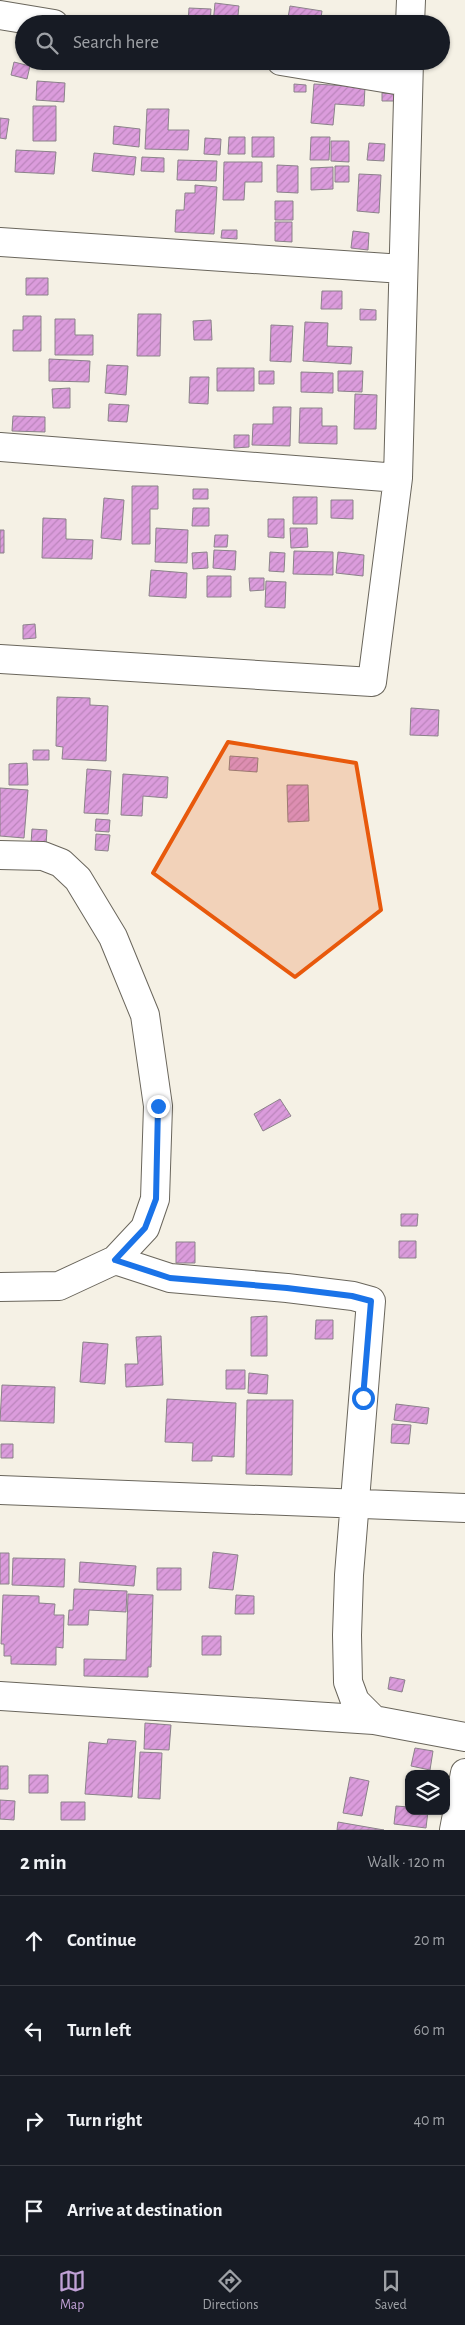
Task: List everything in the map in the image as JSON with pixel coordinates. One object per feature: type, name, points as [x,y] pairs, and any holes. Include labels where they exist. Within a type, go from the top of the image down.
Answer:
[{"type":"street","points":[[410,15],[411,0]]},
{"type":"street","points":[[0,15],[15,18]]},
{"type":"street","points":[[0,660],[372,682],[398,478],[408,72],[385,70]]},
{"type":"street","points":[[0,242],[403,269]]},
{"type":"street","points":[[0,447],[398,478]]},
{"type":"street","points":[[0,855],[43,856],[62,863],[78,879],[113,937],[144,1015],[158,1106],[156,1199],[145,1228],[115,1260],[59,1286],[0,1287]]},
{"type":"street","points":[[115,1260],[170,1278],[287,1288],[352,1296],[371,1301],[349,1576],[348,1682],[355,1700],[374,1720]]},
{"type":"street","points":[[0,1490],[465,1508]]},
{"type":"street","points":[[0,1696],[374,1720],[465,1738]]},
{"type":"street","points":[[454,1830],[465,1773]]},
{"type":"highlighted area","points":[[228,742],[356,763],[381,910],[295,977],[153,873]]},
{"type":"building","points":[[215,3],[239,6],[238,15],[214,15]]},
{"type":"building","points":[[290,6],[322,11],[321,15],[288,15]]},
{"type":"building","points":[[189,8],[211,9],[211,15],[189,15]]},
{"type":"building","points":[[14,62],[15,70],[29,70],[27,79],[11,75]]},
{"type":"building","points":[[37,81],[65,83],[64,102],[36,100]]},
{"type":"building","points":[[294,84],[306,85],[306,92],[294,92]]},
{"type":"building","points":[[314,84],[365,87],[364,106],[335,104],[333,125],[311,123]]},
{"type":"building","points":[[382,93],[395,94],[394,101],[382,101]]},
{"type":"building","points":[[33,106],[56,106],[56,141],[33,141]]},
{"type":"building","points":[[147,109],[169,109],[168,130],[189,130],[188,150],[145,149]]},
{"type":"building","points":[[0,118],[9,119],[6,139],[0,138]]},
{"type":"building","points":[[114,126],[140,129],[139,147],[113,144]]},
{"type":"building","points":[[229,137],[245,137],[245,154],[228,154]]},
{"type":"building","points":[[252,137],[274,137],[274,157],[252,157]]},
{"type":"building","points":[[311,137],[330,137],[329,160],[310,160]]},
{"type":"building","points":[[205,138],[221,139],[220,155],[204,154]]},
{"type":"building","points":[[331,141],[349,141],[349,162],[331,161]]},
{"type":"building","points":[[369,143],[385,144],[384,161],[367,160]]},
{"type":"building","points":[[16,150],[56,152],[54,174],[15,172]]},
{"type":"building","points":[[94,153],[136,157],[134,175],[92,171]]},
{"type":"building","points":[[142,157],[164,158],[164,172],[141,171]]},
{"type":"building","points":[[178,160],[217,161],[216,181],[177,180]]},
{"type":"building","points":[[224,162],[262,162],[262,182],[245,182],[244,200],[223,200]]},
{"type":"building","points":[[277,165],[298,166],[298,193],[277,192]]},
{"type":"building","points":[[335,166],[349,166],[349,182],[335,182]]},
{"type":"building","points":[[333,167],[333,189],[311,190],[311,168]]},
{"type":"building","points":[[359,174],[381,175],[379,213],[357,211]]},
{"type":"building","points":[[195,185],[217,187],[214,234],[175,232],[176,210],[184,210],[185,193],[195,193]]},
{"type":"building","points":[[275,201],[293,201],[293,220],[275,220]]},
{"type":"building","points":[[275,222],[292,222],[292,242],[275,241]]},
{"type":"building","points":[[222,230],[237,230],[237,239],[221,238]]},
{"type":"building","points":[[353,231],[369,233],[368,250],[351,248]]},
{"type":"building","points":[[26,278],[48,278],[48,295],[26,295]]},
{"type":"building","points":[[322,291],[342,291],[342,309],[321,309]]},
{"type":"building","points":[[360,309],[376,310],[376,320],[360,320]]},
{"type":"building","points":[[138,314],[161,314],[160,356],[137,356]]},
{"type":"building","points":[[23,316],[41,316],[41,351],[13,351],[13,330],[23,330]]},
{"type":"building","points":[[55,319],[75,319],[75,335],[93,335],[93,355],[55,355]]},
{"type":"building","points":[[211,320],[212,340],[194,340],[193,321]]},
{"type":"building","points":[[305,322],[328,323],[327,346],[352,347],[351,364],[303,361]]},
{"type":"building","points":[[271,325],[293,326],[291,362],[270,361]]},
{"type":"building","points":[[49,359],[90,361],[89,382],[49,381]]},
{"type":"building","points":[[107,365],[128,366],[126,395],[105,393]]},
{"type":"building","points":[[217,368],[254,368],[254,391],[217,391]]},
{"type":"building","points":[[259,371],[274,371],[274,384],[259,384]]},
{"type":"building","points":[[338,371],[363,371],[362,392],[338,391]]},
{"type":"building","points":[[301,372],[333,373],[333,393],[301,392]]},
{"type":"building","points":[[190,377],[209,377],[208,404],[189,403]]},
{"type":"building","points":[[70,388],[70,408],[53,408],[52,389]]},
{"type":"building","points":[[355,394],[377,395],[376,429],[354,429]]},
{"type":"building","points":[[109,404],[129,405],[127,422],[108,421]]},
{"type":"building","points":[[273,407],[291,407],[290,446],[252,445],[253,424],[273,424]]},
{"type":"building","points":[[300,408],[322,408],[322,426],[337,426],[337,444],[299,443]]},
{"type":"building","points":[[13,416],[45,417],[45,432],[12,431]]},
{"type":"building","points":[[234,435],[249,435],[249,447],[234,448]]},
{"type":"building","points":[[132,486],[158,486],[158,509],[150,509],[150,544],[132,544]]},
{"type":"building","points":[[193,489],[208,489],[208,499],[193,499]]},
{"type":"building","points":[[293,497],[317,497],[317,524],[293,524]]},
{"type":"building","points":[[104,498],[124,500],[121,540],[101,538]]},
{"type":"building","points":[[331,500],[353,500],[353,519],[331,518]]},
{"type":"building","points":[[193,508],[209,508],[209,526],[192,526]]},
{"type":"building","points":[[43,518],[66,519],[66,539],[93,540],[92,559],[42,558]]},
{"type":"building","points":[[268,519],[284,519],[284,538],[268,537]]},
{"type":"building","points":[[156,528],[188,530],[187,563],[155,562]]},
{"type":"building","points":[[290,528],[307,528],[308,547],[291,548]]},
{"type":"building","points":[[0,530],[4,530],[4,553],[0,553]]},
{"type":"building","points":[[215,535],[228,535],[227,547],[214,547]]},
{"type":"building","points":[[214,550],[236,551],[235,570],[213,568]]},
{"type":"building","points":[[294,551],[333,552],[333,575],[293,574]]},
{"type":"building","points":[[207,552],[208,568],[193,569],[192,553]]},
{"type":"building","points":[[270,552],[285,553],[284,572],[269,571]]},
{"type":"building","points":[[338,552],[364,555],[363,576],[336,573]]},
{"type":"building","points":[[151,570],[187,573],[186,598],[149,596]]},
{"type":"building","points":[[207,576],[231,576],[231,597],[207,597]]},
{"type":"building","points":[[249,578],[264,578],[264,590],[250,591]]},
{"type":"building","points":[[266,581],[286,582],[285,608],[265,607]]},
{"type":"building","points":[[35,624],[36,638],[23,639],[23,625]]},
{"type":"building","points":[[57,697],[90,698],[90,705],[108,706],[106,761],[62,759],[63,747],[56,746]]},
{"type":"building","points":[[411,708],[439,710],[438,736],[410,735]]},
{"type":"building","points":[[33,750],[49,750],[49,760],[33,760]]},
{"type":"building","points":[[230,756],[258,758],[257,772],[229,770]]},
{"type":"building","points":[[27,763],[28,785],[9,785],[9,764]]},
{"type":"building","points":[[87,769],[111,771],[108,814],[84,813]]},
{"type":"building","points":[[123,774],[168,777],[167,798],[143,796],[142,816],[121,815]]},
{"type":"building","points":[[287,785],[308,785],[309,821],[288,822]]},
{"type":"building","points":[[0,788],[28,790],[24,838],[0,836]]},
{"type":"building","points":[[96,819],[110,820],[109,832],[95,831]]},
{"type":"building","points":[[32,829],[47,830],[46,845],[31,844]]},
{"type":"building","points":[[96,834],[110,835],[108,851],[95,850]]},
{"type":"building","points":[[280,1099],[291,1116],[263,1131],[254,1114]]},
{"type":"building","points":[[401,1214],[418,1214],[417,1226],[401,1226]]},
{"type":"building","points":[[399,1241],[416,1241],[416,1258],[399,1258]]},
{"type":"building","points":[[176,1242],[195,1242],[195,1263],[176,1263]]},
{"type":"building","points":[[267,1316],[267,1356],[251,1356],[251,1317]]},
{"type":"building","points":[[316,1320],[333,1320],[333,1339],[315,1339]]},
{"type":"building","points":[[161,1336],[163,1385],[126,1387],[125,1364],[138,1364],[136,1337]]},
{"type":"building","points":[[83,1342],[108,1344],[105,1384],[80,1382]]},
{"type":"building","points":[[226,1370],[245,1370],[245,1389],[226,1389]]},
{"type":"building","points":[[249,1373],[268,1375],[267,1394],[248,1393]]},
{"type":"building","points":[[2,1385],[55,1387],[54,1423],[0,1421]]},
{"type":"building","points":[[167,1399],[236,1403],[234,1457],[212,1456],[212,1461],[192,1461],[193,1443],[165,1442]]},
{"type":"building","points":[[247,1400],[293,1400],[292,1475],[246,1474]]},
{"type":"building","points":[[396,1404],[429,1408],[427,1424],[394,1420]]},
{"type":"building","points":[[392,1424],[411,1425],[409,1444],[391,1443]]},
{"type":"building","points":[[1,1444],[13,1444],[13,1458],[1,1458]]},
{"type":"building","points":[[213,1552],[238,1555],[233,1590],[209,1588]]},
{"type":"building","points":[[0,1553],[9,1553],[9,1584],[0,1584]]},
{"type":"building","points":[[13,1558],[65,1559],[64,1587],[12,1585]]},
{"type":"building","points":[[80,1562],[136,1566],[134,1586],[79,1582]]},
{"type":"building","points":[[157,1568],[181,1568],[181,1590],[157,1590]]},
{"type":"building","points":[[74,1589],[127,1591],[126,1612],[89,1610],[88,1625],[68,1625],[69,1610],[73,1610]]},
{"type":"building","points":[[128,1594],[153,1595],[151,1667],[148,1667],[148,1677],[84,1676],[84,1659],[126,1660]]},
{"type":"building","points":[[3,1595],[39,1596],[39,1603],[55,1604],[54,1615],[64,1615],[63,1648],[56,1647],[56,1665],[11,1664],[11,1656],[4,1656],[4,1644],[1,1644]]},
{"type":"building","points":[[236,1595],[254,1596],[254,1614],[235,1614]]},
{"type":"building","points":[[202,1636],[221,1636],[221,1655],[202,1655]]},
{"type":"building","points":[[390,1677],[405,1680],[402,1692],[388,1689]]},
{"type":"building","points":[[145,1723],[171,1725],[169,1750],[144,1749]]},
{"type":"building","points":[[108,1739],[136,1741],[132,1797],[85,1794],[89,1742],[107,1744]]},
{"type":"building","points":[[415,1748],[433,1751],[430,1770],[411,1766]]},
{"type":"building","points":[[140,1752],[162,1753],[160,1799],[138,1798]]},
{"type":"building","points":[[0,1766],[8,1766],[8,1789],[0,1789]]},
{"type":"building","points":[[29,1775],[48,1775],[48,1793],[29,1793]]},
{"type":"building","points":[[350,1777],[369,1781],[362,1816],[343,1813]]},
{"type":"building","points":[[0,1800],[15,1801],[14,1820],[0,1819]]},
{"type":"building","points":[[61,1802],[85,1802],[85,1820],[61,1820]]},
{"type":"building","points":[[396,1806],[405,1807],[405,1815],[428,1815],[426,1828],[394,1824]]},
{"type":"building","points":[[338,1822],[384,1830],[337,1830]]},
{"type":"route","points":[[158,1106],[156,1199],[145,1228],[115,1260],[170,1278],[233,1285],[287,1288],[352,1296],[371,1301],[363,1398]]}]
